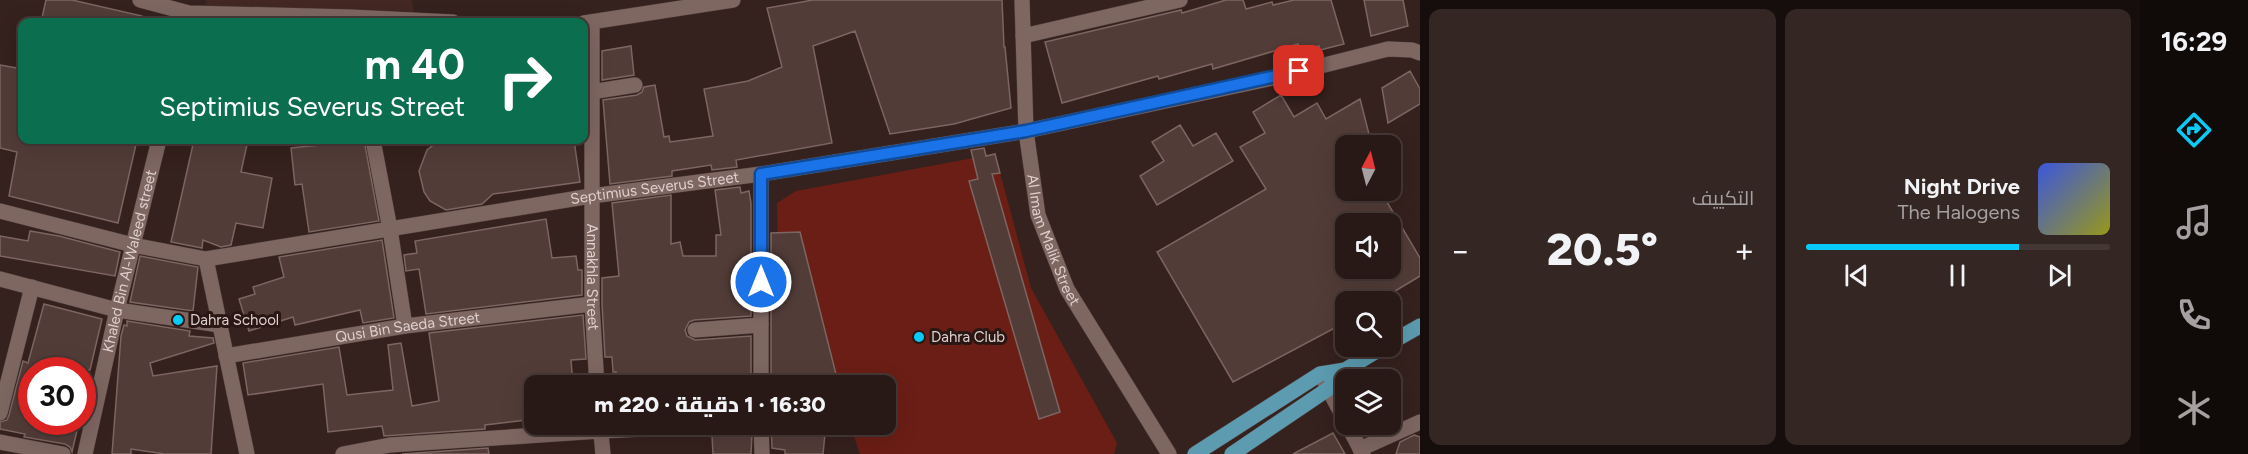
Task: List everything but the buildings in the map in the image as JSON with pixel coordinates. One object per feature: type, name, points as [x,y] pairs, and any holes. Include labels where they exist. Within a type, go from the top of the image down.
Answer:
[{"type":"main road","points":[[1401,337],[1420,326]]},
{"type":"main road","points":[[1347,369],[1367,357]]},
{"type":"main road","points":[[1195,454],[1320,374],[1335,372]]},
{"type":"main road","points":[[1232,454],[1328,389],[1335,381]]},
{"type":"street","points":[[140,0],[189,12],[310,18]]},
{"type":"street","points":[[588,23],[733,0]]},
{"type":"street","name":"Al Imam Malik Street","points":[[1022,0],[1026,131],[1038,214],[1067,289],[1169,454]]},
{"type":"street","points":[[1023,36],[1180,0]]},
{"type":"street","name":"Annakhla Street","points":[[588,23],[591,92],[592,304],[596,375]]},
{"type":"street","name":"Septimius Severus Street","points":[[0,211],[133,244],[206,258],[591,196],[761,174],[1026,131],[1277,77],[1388,49],[1420,53]]},
{"type":"street","points":[[591,92],[635,85]]},
{"type":"street","name":"Khaled Bin Al-Waleed street","points":[[85,454],[117,310],[158,144]]},
{"type":"street","points":[[374,144],[405,326]]},
{"type":"street","points":[[761,174],[761,375]]},
{"type":"street","points":[[206,258],[247,454]]},
{"type":"street","points":[[0,279],[117,310],[219,325]]},
{"type":"street","points":[[0,413],[32,287]]},
{"type":"street","name":"Qusi Bin Saeda Street","points":[[226,356],[405,326],[592,304]]},
{"type":"street","points":[[695,330],[761,325]]},
{"type":"street","points":[[1320,374],[1335,402]]},
{"type":"street","points":[[1352,435],[1361,452],[1420,422]]},
{"type":"street","points":[[343,454],[390,445],[524,434]]},
{"type":"street","points":[[601,435],[603,454]]},
{"type":"street","points":[[761,435],[762,454]]},
{"type":"street","points":[[0,442],[63,454]]},
{"type":"shaded area","points":[[206,0],[412,0],[414,13],[205,8]]},
{"type":"shaded area","name":"Dahra Club","points":[[995,154],[1031,288],[1117,443],[1114,454],[860,454],[853,435],[896,435],[896,375],[780,375],[777,203],[796,191]]},
{"type":"place","name":"Dahra School","points":[[178,320]]},
{"type":"place","name":"Dahra Club","points":[[919,337]]},
{"type":"route","points":[[761,282],[761,174],[1026,131],[1299,71]]}]
